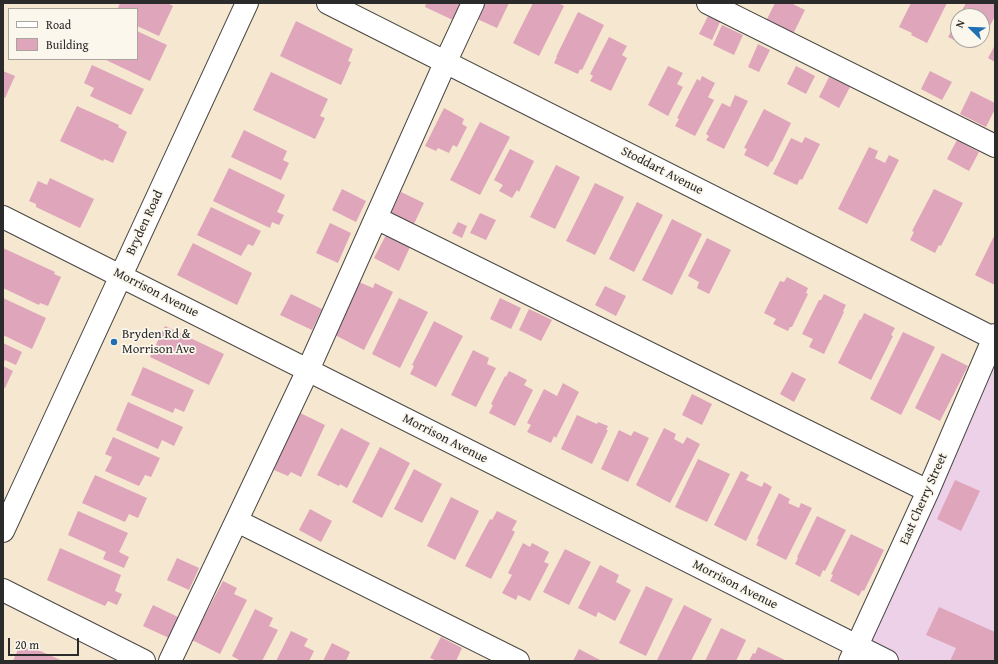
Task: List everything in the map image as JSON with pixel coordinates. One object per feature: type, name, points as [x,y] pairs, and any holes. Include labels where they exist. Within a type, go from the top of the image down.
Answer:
[{"type":"street","name":"Bryden Road","points":[[3,531],[247,3]]},
{"type":"street","name":"Stoddart Avenue","points":[[328,3],[994,337]]},
{"type":"street","points":[[170,661],[308,370],[474,3]]},
{"type":"street","points":[[708,3],[995,146]]},
{"type":"street","name":"Morrison Avenue","points":[[3,217],[308,370],[853,653],[887,661]]},
{"type":"street","points":[[376,218],[928,491]]},
{"type":"street","name":"East Cherry Street","points":[[853,653],[928,491],[994,337]]},
{"type":"street","points":[[237,521],[518,661]]},
{"type":"street","points":[[3,590],[144,661]]},
{"type":"shaded area","points":[[995,339],[995,661],[847,661]]},
{"type":"building","points":[[120,3],[167,3],[173,6],[159,36],[138,26],[138,8],[118,8]]},
{"type":"building","points":[[426,3],[463,3],[455,21],[425,7]]},
{"type":"building","points":[[483,3],[509,3],[497,28],[475,18]]},
{"type":"building","points":[[533,3],[558,3],[564,6],[539,56],[513,43]]},
{"type":"building","points":[[775,3],[791,3],[805,10],[793,34],[766,21]]},
{"type":"building","points":[[911,3],[947,3],[927,43],[911,35],[912,33],[899,27]]},
{"type":"building","points":[[966,3],[995,3],[995,16],[990,26],[990,8],[963,8]]},
{"type":"building","points":[[578,12],[604,25],[582,70],[580,69],[578,74],[554,63]]},
{"type":"building","points":[[708,16],[720,22],[712,40],[699,34]]},
{"type":"building","points":[[296,21],[353,49],[348,61],[351,62],[341,85],[280,56]]},
{"type":"building","points":[[722,25],[743,35],[734,55],[713,45]]},
{"type":"building","points":[[138,31],[167,45],[150,81],[106,60],[138,60]]},
{"type":"building","points":[[609,37],[627,46],[622,55],[627,58],[611,91],[590,81],[593,76],[590,74]]},
{"type":"building","points":[[758,44],[770,50],[759,72],[748,67]]},
{"type":"building","points":[[995,45],[995,62],[988,58]]},
{"type":"building","points":[[92,65],[144,89],[131,115],[90,96],[94,88],[84,83]]},
{"type":"building","points":[[668,66],[683,73],[677,84],[683,87],[668,116],[648,105]]},
{"type":"building","points":[[796,66],[815,76],[806,94],[787,84]]},
{"type":"building","points":[[3,71],[15,76],[5,98],[3,97]]},
{"type":"building","points":[[930,71],[952,82],[942,100],[921,89]]},
{"type":"building","points":[[271,72],[328,99],[320,116],[325,118],[315,139],[253,110]]},
{"type":"building","points":[[702,76],[715,83],[708,97],[714,100],[695,136],[675,126],[679,119],[677,118],[697,79],[700,81]]},
{"type":"building","points":[[829,77],[850,87],[839,108],[819,97]]},
{"type":"building","points":[[971,91],[995,103],[995,109],[986,127],[960,114]]},
{"type":"building","points":[[735,95],[748,101],[724,149],[706,140],[709,136],[706,134],[722,103],[730,107]]},
{"type":"building","points":[[77,106],[119,125],[118,127],[127,132],[113,163],[104,159],[103,161],[60,141]]},
{"type":"building","points":[[444,108],[464,119],[462,124],[467,127],[457,147],[453,145],[449,153],[438,148],[436,151],[425,146]]},
{"type":"building","points":[[764,109],[791,123],[772,162],[771,161],[768,167],[744,155],[747,149],[744,148]]},
{"type":"building","points":[[480,122],[510,137],[480,195],[450,180]]},
{"type":"building","points":[[244,130],[287,151],[283,160],[289,163],[281,180],[231,157]]},
{"type":"building","points":[[805,137],[820,144],[802,180],[800,179],[797,185],[773,174],[791,138],[802,143]]},
{"type":"building","points":[[957,140],[979,152],[969,171],[947,159]]},
{"type":"building","points":[[869,147],[878,151],[875,158],[885,163],[889,155],[899,160],[867,224],[838,209]]},
{"type":"building","points":[[510,149],[534,161],[519,192],[517,190],[512,198],[499,191],[503,185],[494,180]]},
{"type":"building","points":[[556,165],[580,177],[555,229],[530,217]]},
{"type":"building","points":[[229,168],[285,195],[277,212],[284,215],[279,225],[272,222],[270,228],[213,201]]},
{"type":"building","points":[[50,178],[94,199],[80,228],[36,207],[36,204],[29,201],[38,181],[47,185]]},
{"type":"building","points":[[595,183],[624,197],[595,255],[566,241]]},
{"type":"building","points":[[342,189],[366,201],[356,222],[332,210]]},
{"type":"building","points":[[934,189],[963,203],[941,246],[939,245],[935,253],[910,240],[914,232],[912,231]]},
{"type":"building","points":[[401,192],[424,203],[413,226],[390,215]]},
{"type":"building","points":[[637,202],[663,215],[634,272],[609,259]]},
{"type":"building","points":[[211,207],[261,231],[253,246],[248,244],[241,256],[197,235]]},
{"type":"building","points":[[480,213],[496,220],[486,240],[470,233]]},
{"type":"building","points":[[672,219],[702,234],[672,295],[642,280]]},
{"type":"building","points":[[458,222],[467,226],[462,238],[452,233]]},
{"type":"building","points":[[330,223],[351,233],[338,263],[316,253]]},
{"type":"building","points":[[995,234],[995,285],[975,275]]},
{"type":"building","points":[[386,235],[410,247],[399,271],[374,258]]},
{"type":"building","points":[[707,238],[731,250],[709,294],[697,288],[699,282],[688,276]]},
{"type":"building","points":[[193,243],[252,273],[237,305],[177,275]]},
{"type":"building","points":[[3,248],[55,272],[54,274],[61,277],[48,306],[40,303],[39,305],[3,288]]},
{"type":"building","points":[[787,277],[808,288],[806,293],[808,294],[792,327],[790,327],[788,331],[773,324],[776,319],[764,313],[780,281],[784,282]]},
{"type":"building","points":[[359,282],[373,288],[375,283],[393,292],[364,350],[333,334]]},
{"type":"building","points":[[605,286],[626,296],[616,316],[595,305]]},
{"type":"building","points":[[291,294],[322,309],[312,330],[280,315]]},
{"type":"building","points":[[824,294],[846,305],[824,354],[809,347],[813,339],[802,334],[819,300],[821,300]]},
{"type":"building","points":[[3,298],[46,318],[32,349],[3,335]]},
{"type":"building","points":[[399,298],[428,312],[400,368],[372,354]]},
{"type":"building","points":[[500,298],[521,308],[511,329],[490,319]]},
{"type":"building","points":[[529,309],[552,320],[541,341],[519,330]]},
{"type":"building","points":[[864,313],[895,328],[891,335],[893,336],[871,380],[838,363]]},
{"type":"building","points":[[434,321],[463,336],[436,387],[410,374],[414,366],[412,365]]},
{"type":"building","points":[[165,326],[224,354],[209,385],[150,357]]},
{"type":"building","points":[[903,332],[935,347],[901,415],[870,399]]},
{"type":"building","points":[[3,343],[22,352],[16,365],[5,360],[3,364]]},
{"type":"building","points":[[473,350],[489,358],[487,364],[496,368],[476,407],[451,395]]},
{"type":"building","points":[[942,353],[968,366],[940,421],[915,408]]},
{"type":"building","points":[[3,366],[13,371],[5,388],[3,387]]},
{"type":"building","points":[[143,367],[194,390],[184,412],[175,408],[173,413],[131,395]]},
{"type":"building","points":[[509,371],[527,380],[524,385],[533,390],[515,426],[489,413],[493,405],[491,404]]},
{"type":"building","points":[[792,372],[806,379],[794,402],[780,394]]},
{"type":"building","points":[[563,383],[579,392],[556,438],[554,436],[551,443],[527,432],[531,425],[527,423],[544,389],[557,396]]},
{"type":"building","points":[[692,394],[712,404],[702,425],[682,415]]},
{"type":"building","points":[[128,402],[183,427],[174,446],[162,440],[158,449],[116,430]]},
{"type":"building","points":[[296,411],[325,425],[301,477],[291,472],[288,476],[274,470],[277,462],[272,460]]},
{"type":"building","points":[[577,415],[597,424],[598,422],[608,426],[606,430],[608,430],[592,464],[561,449]]},
{"type":"building","points":[[341,428],[370,443],[347,488],[340,484],[339,486],[317,475]]},
{"type":"building","points":[[664,428],[676,434],[674,439],[683,444],[687,437],[700,444],[670,503],[636,485]]},
{"type":"building","points":[[619,430],[631,436],[634,431],[649,438],[628,482],[601,469]]},
{"type":"building","points":[[113,437],[160,458],[151,477],[145,475],[139,486],[105,471],[112,457],[105,454]]},
{"type":"building","points":[[380,447],[410,463],[382,518],[352,502]]},
{"type":"building","points":[[698,459],[730,474],[707,522],[675,507]]},
{"type":"building","points":[[414,469],[442,484],[422,523],[394,509]]},
{"type":"building","points":[[741,471],[749,475],[746,480],[762,487],[764,482],[772,487],[746,541],[714,525]]},
{"type":"building","points":[[95,475],[147,498],[138,518],[129,514],[125,522],[82,503]]},
{"type":"building","points":[[955,480],[980,491],[961,531],[937,519]]},
{"type":"building","points":[[779,493],[790,499],[788,503],[799,508],[801,503],[812,508],[786,560],[756,545],[759,539],[757,539]]},
{"type":"building","points":[[451,497],[479,511],[455,560],[427,546]]},
{"type":"building","points":[[310,509],[332,521],[321,542],[299,530]]},
{"type":"building","points":[[78,511],[128,533],[119,552],[129,557],[124,568],[103,559],[106,552],[68,535]]},
{"type":"building","points":[[497,511],[517,521],[512,530],[515,532],[491,579],[465,566],[490,519],[492,520]]},
{"type":"building","points":[[817,516],[846,530],[825,571],[823,570],[820,577],[795,564]]},
{"type":"building","points":[[851,534],[884,550],[864,591],[862,590],[859,596],[830,581],[833,575],[831,574]]},
{"type":"building","points":[[523,543],[530,547],[532,543],[549,552],[544,562],[549,564],[530,601],[518,595],[516,600],[502,593],[512,575],[508,573]]},
{"type":"building","points":[[60,548],[121,575],[115,591],[122,594],[117,605],[108,601],[105,606],[47,580]]},
{"type":"building","points":[[565,549],[591,562],[569,605],[543,592]]},
{"type":"building","points":[[177,558],[199,568],[189,590],[167,580]]},
{"type":"building","points":[[600,565],[619,575],[616,582],[631,590],[615,621],[598,612],[596,617],[578,608]]},
{"type":"building","points":[[223,581],[237,588],[234,594],[247,600],[220,654],[192,640]]},
{"type":"building","points":[[646,586],[673,599],[646,656],[619,643]]},
{"type":"building","points":[[153,605],[178,617],[169,638],[143,626]]},
{"type":"building","points":[[684,605],[712,619],[691,661],[659,661],[657,660]]},
{"type":"building","points":[[939,607],[995,632],[995,661],[950,661],[956,648],[926,635]]},
{"type":"building","points":[[255,609],[273,618],[269,626],[278,630],[262,661],[241,661],[232,656]]},
{"type":"building","points":[[721,628],[746,640],[736,661],[705,661]]},
{"type":"building","points":[[291,631],[308,639],[304,646],[314,651],[309,661],[276,661]]},
{"type":"building","points":[[441,637],[462,648],[456,661],[437,661],[430,658]]},
{"type":"building","points":[[332,643],[350,652],[346,661],[323,661]]},
{"type":"building","points":[[20,645],[28,649],[29,646],[63,661],[13,661]]},
{"type":"building","points":[[758,647],[787,661],[749,661],[753,653],[755,654]]},
{"type":"building","points":[[579,649],[602,661],[573,661]]},
{"type":"place","name":"Bryden Rd & Morrison Ave","points":[[114,342]]}]
